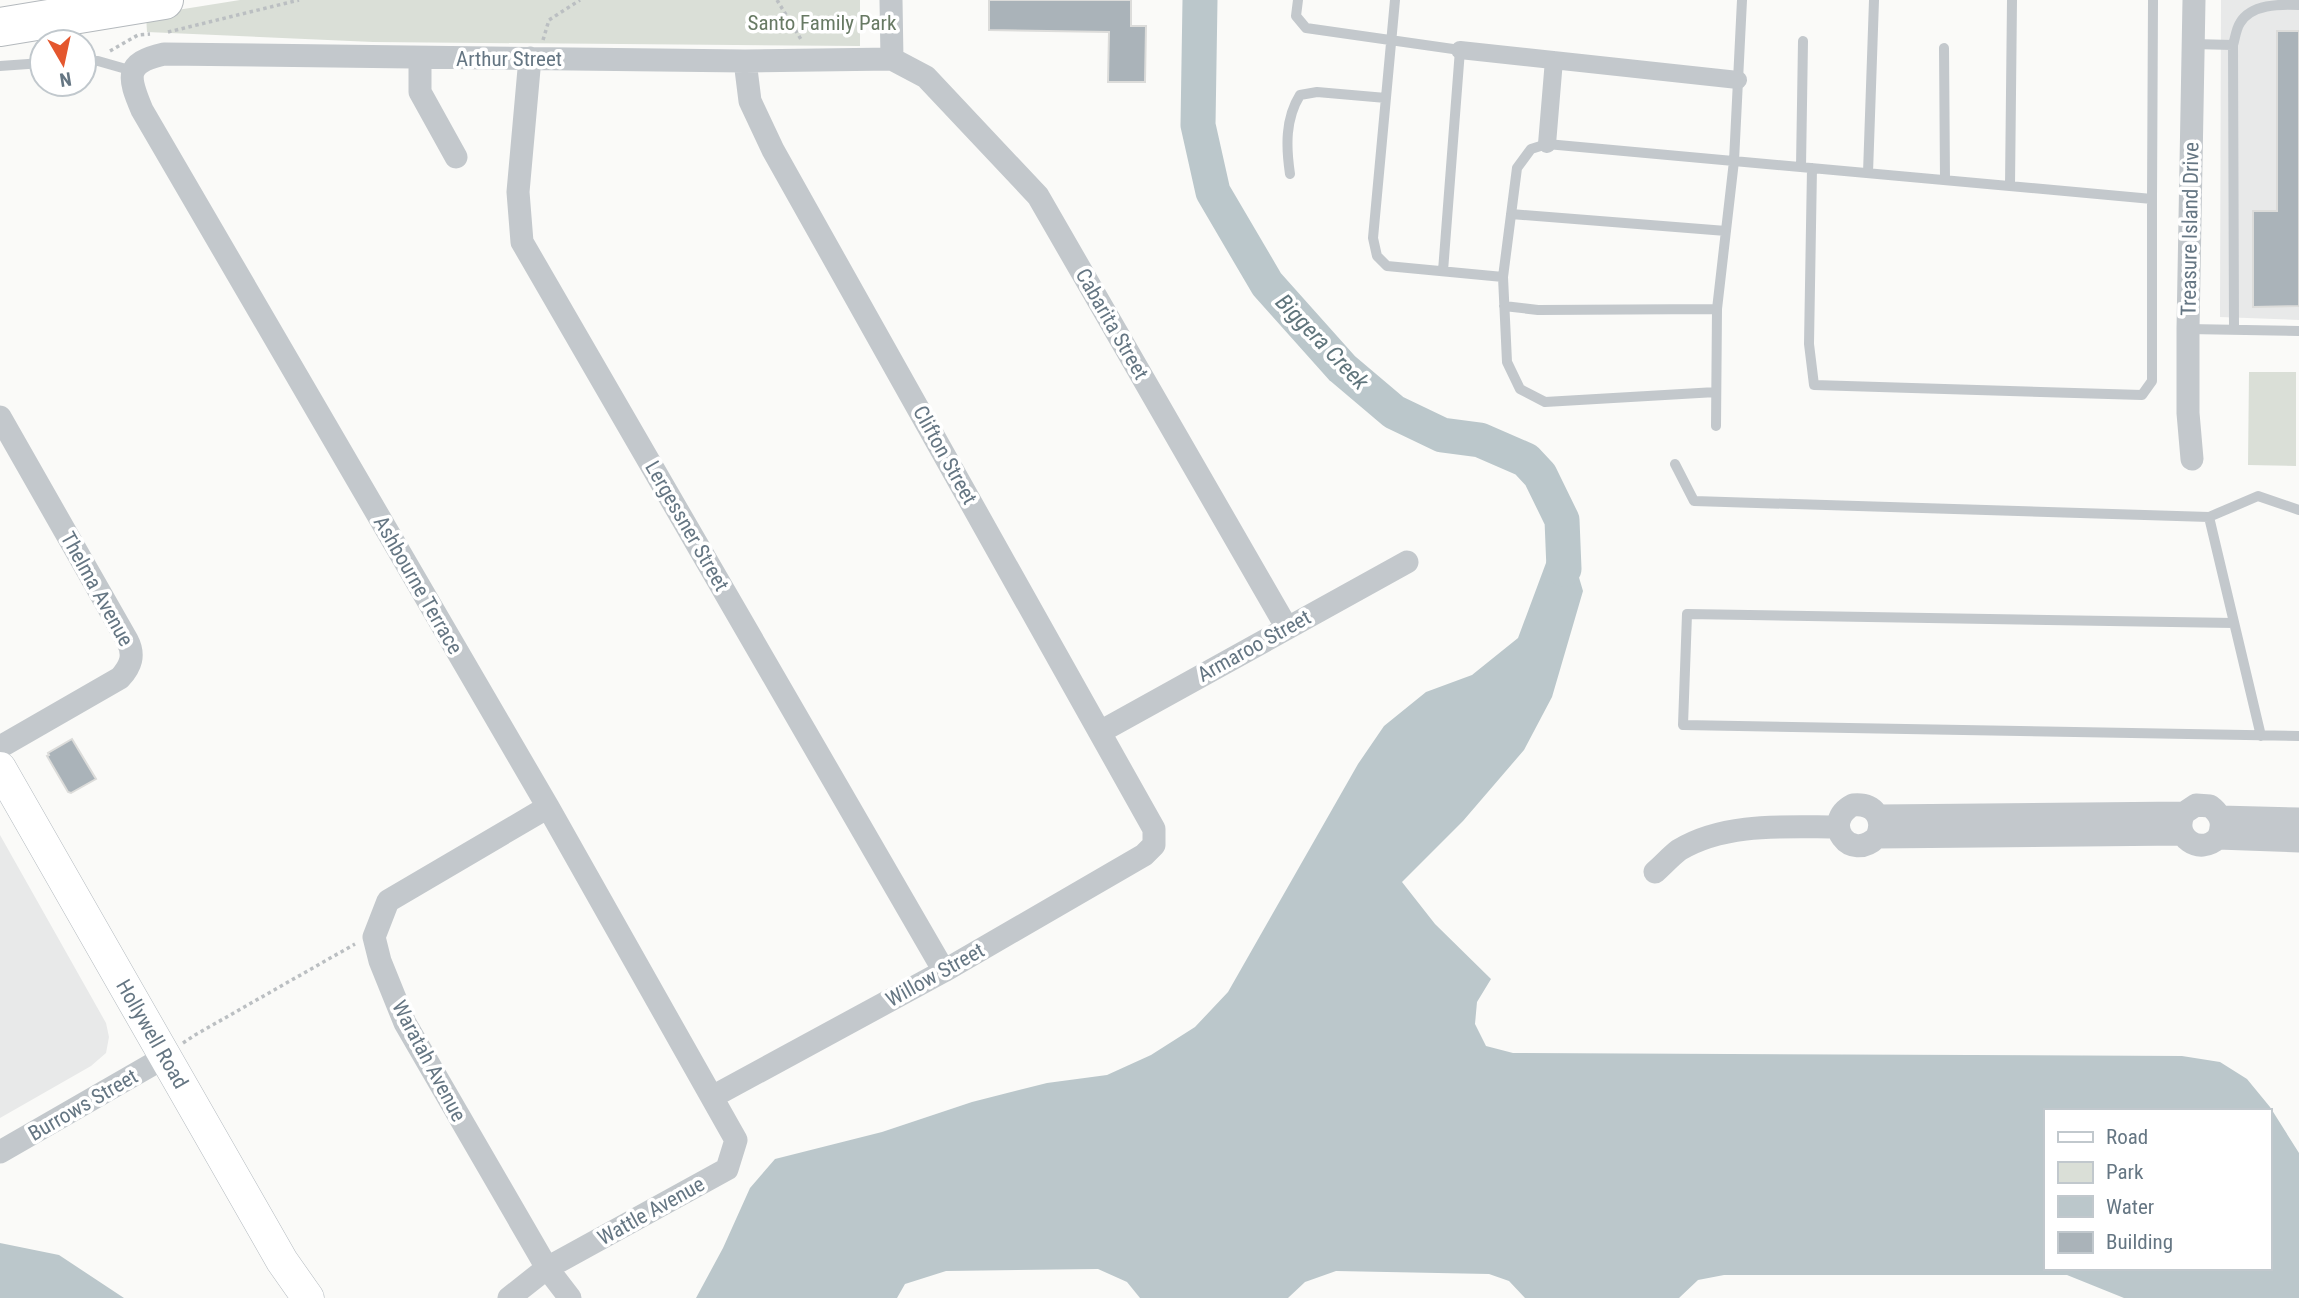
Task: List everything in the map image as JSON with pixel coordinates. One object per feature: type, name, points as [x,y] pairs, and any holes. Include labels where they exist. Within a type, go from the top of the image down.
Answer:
[{"type":"highway","points":[[0,27],[164,0]]},
{"type":"main road","name":"Hollywell Road","points":[[0,768],[282,1261],[308,1298]]},
{"type":"street","points":[[891,0],[892,59]]},
{"type":"street","name":"Treasure Island Drive","points":[[2192,459],[2188,413],[2188,329],[2194,0]]},
{"type":"street","points":[[1460,50],[1738,80]]},
{"type":"street","name":"Arthur Street","points":[[133,72],[144,59],[164,54],[420,59],[892,59]]},
{"type":"street","name":"Lergessner Street","points":[[530,58],[518,192],[522,243],[944,971]]},
{"type":"street","points":[[420,59],[420,92],[456,157]]},
{"type":"street","name":"Cabarita Street","points":[[892,59],[926,77],[1038,196],[1287,628]]},
{"type":"street","name":"Clifton Street","points":[[746,61],[750,101],[773,150],[1154,829],[1154,845]]},
{"type":"street","points":[[1547,144],[1554,61]]},
{"type":"street","name":"Ashbourne Terrace","points":[[133,72],[131,84],[142,110],[548,807],[712,1097]]},
{"type":"street","name":"Thelma Avenue","points":[[0,416],[127,640],[132,656],[127,671],[120,678],[0,747]]},
{"type":"street","name":"Armaroo Street","points":[[1100,732],[1407,562]]},
{"type":"street","points":[[2203,804],[2210,806],[2219,827],[2213,843],[2199,846],[2192,844],[2183,823],[2196,805],[2203,804]]},
{"type":"street","points":[[1853,805],[1868,806],[1878,826],[1865,846],[1851,845],[1840,835],[1838,827],[1842,814],[1853,805]]},
{"type":"street","name":"Waratah Avenue","points":[[548,807],[388,901],[374,937],[380,961],[405,1023],[547,1268],[570,1298]]},
{"type":"street","points":[[2219,827],[2299,819]]},
{"type":"street","points":[[1878,826],[2183,823]]},
{"type":"street","points":[[1655,872],[1678,851],[1708,836],[1771,827],[1838,827]]},
{"type":"street","points":[[2219,827],[2299,841]]},
{"type":"street","name":"Willow Street","points":[[712,1097],[944,971],[1144,855],[1154,845]]},
{"type":"street","name":"Burrows Street","points":[[0,1152],[165,1057]]},
{"type":"street","name":"Wattle Avenue","points":[[509,1298],[547,1268],[727,1169],[736,1140],[712,1097]]},
{"type":"lane","points":[[1298,0],[1296,16],[1306,28],[1460,50],[1443,271]]},
{"type":"lane","points":[[1395,0],[1373,238],[1377,256],[1387,266],[1503,277]]},
{"type":"lane","points":[[1716,426],[1717,309],[1734,161],[1742,0]]},
{"type":"lane","points":[[1868,173],[1874,0]]},
{"type":"lane","points":[[2010,186],[2012,0]]},
{"type":"lane","points":[[1803,41],[1809,344],[1814,385],[2142,395],[2152,381],[2153,0]]},
{"type":"lane","points":[[2234,330],[2233,46],[2240,22],[2255,9],[2281,4],[2299,5]]},
{"type":"lane","points":[[2193,44],[2233,46]]},
{"type":"lane","points":[[1944,48],[1945,180]]},
{"type":"lane","points":[[98,61],[133,72]]},
{"type":"lane","points":[[0,66],[28,64]]},
{"type":"lane","points":[[1290,174],[1286,149],[1292,108],[1300,95],[1317,92],[1386,98]]},
{"type":"lane","points":[[1716,392],[1545,402],[1520,389],[1507,362],[1503,277],[1517,168],[1531,149],[1547,144],[2152,199]]},
{"type":"lane","points":[[1511,214],[1726,231]]},
{"type":"lane","points":[[1504,306],[1538,310],[1717,309]]},
{"type":"lane","points":[[2188,329],[2299,331]]},
{"type":"lane","points":[[1675,464],[1694,501],[2209,517],[2258,496],[2299,510]]},
{"type":"lane","points":[[2209,517],[2261,736]]},
{"type":"lane","points":[[2234,623],[1688,614],[1683,724],[2299,736]]},
{"type":"path","points":[[98,61],[113,48],[138,35],[159,34],[299,0]]},
{"type":"path","points":[[530,58],[542,46],[549,20],[580,0]]},
{"type":"path","points":[[777,0],[814,61]]},
{"type":"path","points":[[165,1057],[195,1035],[349,946]]},
{"type":"shaded area","points":[[2221,0],[2299,0],[2299,320],[2220,317]]},
{"type":"shaded area","points":[[0,835],[106,1023],[109,1037],[106,1053],[91,1066],[0,1118]]},
{"type":"green space","name":"Santo Family Park","points":[[240,0],[860,0],[860,46],[373,42],[147,32],[146,15]]},
{"type":"green space","points":[[2249,372],[2296,372],[2296,466],[2248,465]]},
{"type":"water","points":[[1562,520],[1583,591],[1552,697],[1524,750],[1463,821],[1402,882],[1435,924],[1491,979],[1477,1002],[1475,1024],[1486,1046],[1513,1053],[2182,1056],[2220,1062],[2247,1079],[2270,1107],[2299,1153],[2299,1298],[2124,1298],[2067,1275],[1724,1275],[1698,1280],[1679,1298],[1525,1298],[1509,1281],[1489,1274],[1336,1271],[1305,1282],[1288,1298],[1140,1298],[1127,1282],[1098,1269],[946,1271],[905,1284],[897,1298],[696,1298],[723,1248],[750,1188],[775,1159],[882,1132],[972,1102],[1047,1083],[1107,1075],[1151,1055],[1195,1027],[1228,992],[1358,764],[1384,726],[1426,692],[1472,675],[1518,638]]},
{"type":"water","points":[[0,1243],[59,1255],[124,1298],[0,1298]]},
{"type":"building","points":[[989,0],[1131,0],[1131,26],[1146,26],[1145,82],[1108,82],[1109,32],[989,30]]},
{"type":"building","points":[[2277,31],[2299,31],[2299,306],[2253,307],[2253,211],[2277,211]]},
{"type":"building","points":[[72,739],[96,779],[71,793],[47,756]]},
{"type":"waterway","name":"Biggera Creek","points":[[1200,0],[1198,125],[1213,192],[1267,284],[1342,368],[1394,412],[1442,435],[1480,440],[1526,460],[1540,475],[1562,520],[1564,569]]}]
